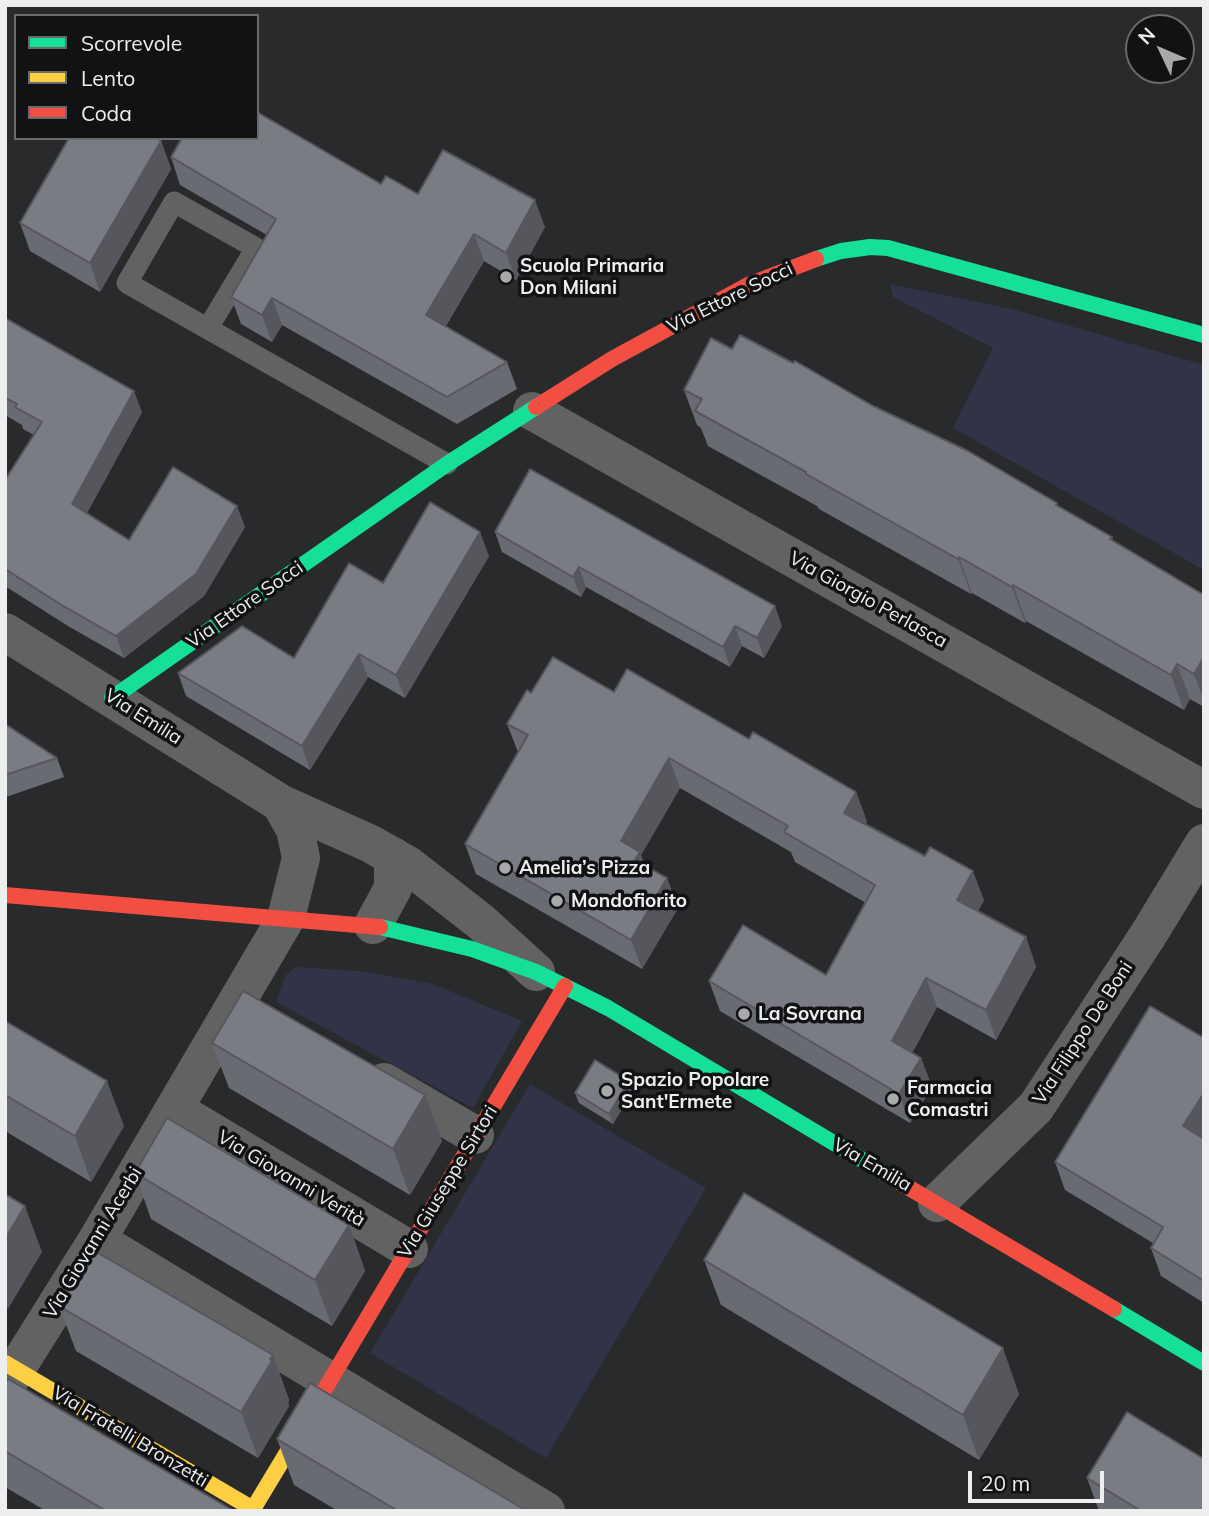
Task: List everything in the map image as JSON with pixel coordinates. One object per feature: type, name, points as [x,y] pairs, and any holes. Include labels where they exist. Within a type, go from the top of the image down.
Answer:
[{"type":"street","name":"Via Ettore Socci","points":[[112,698],[447,464],[612,359],[748,285],[814,259],[841,251],[870,247],[888,248],[1204,335]]},
{"type":"street","name":"Via Giorgio Perlasca","points":[[532,411],[1204,790]]},
{"type":"street","name":"Via Emilia","points":[[5,632],[280,803],[393,856],[456,901],[551,979]]},
{"type":"street","points":[[280,803],[295,829],[301,858],[286,918]]},
{"type":"street","name":"Via Filippo De Boni","points":[[937,1203],[1036,1107],[1150,932],[1204,843]]},
{"type":"street","points":[[373,925],[393,888],[393,856]]},
{"type":"street","name":"Via Emilia","points":[[5,895],[373,925],[472,949],[551,979],[608,1008],[1204,1363]]},
{"type":"street","name":"Via Giovanni Acerbi","points":[[9,1373],[97,1240],[174,1109],[251,1006],[286,918]]},
{"type":"street","name":"Via Giuseppe Sirtori","points":[[254,1510],[475,1135],[551,979]]},
{"type":"street","points":[[357,1067],[475,1135]]},
{"type":"street","name":"Via Giovanni Verità","points":[[174,1109],[409,1249]]},
{"type":"street","points":[[97,1240],[544,1510]]},
{"type":"street","name":"Via Fratelli Bronzetti","points":[[9,1373],[254,1510]]},
{"type":"lane","points":[[208,328],[256,248],[174,202],[127,283],[447,464]]},
{"type":"shaded area","points":[[890,284],[1012,309],[1204,365],[1204,570],[953,428],[993,348],[893,297]]},
{"type":"shaded area","points":[[296,967],[360,971],[433,984],[522,1021],[473,1108],[276,1002],[286,975]]},
{"type":"shaded area","points":[[530,1084],[706,1188],[546,1458],[370,1353]]},
{"type":"building","points":[[259,113],[381,184],[386,176],[418,194],[443,150],[535,200],[506,253],[474,234],[426,315],[507,362],[447,397],[272,298],[262,315],[231,297],[276,219],[171,157],[181,140],[259,140]]},
{"type":"building","points":[[68,140],[161,141],[90,263],[20,223]]},
{"type":"building","points":[[5,318],[134,391],[72,504],[129,540],[173,467],[237,506],[196,574],[116,636],[5,569],[5,480],[42,422],[15,407],[17,404],[5,398]]},
{"type":"building","points":[[740,335],[793,363],[795,361],[873,406],[968,451],[1204,595],[1204,657],[1194,674],[1177,664],[1171,675],[695,411],[702,399],[684,390],[711,338],[732,349]]},
{"type":"building","points":[[530,469],[775,606],[757,638],[735,626],[723,647],[579,567],[573,577],[495,532]]},
{"type":"building","points":[[430,502],[480,532],[396,675],[359,654],[302,746],[178,673],[242,626],[294,658],[349,563],[383,583]]},
{"type":"building","points":[[553,657],[614,692],[627,669],[749,739],[753,732],[856,792],[844,813],[925,856],[930,847],[973,871],[957,900],[1026,937],[986,1010],[926,978],[892,1041],[921,1058],[899,1094],[709,981],[743,925],[826,975],[875,885],[784,832],[788,826],[669,758],[621,841],[640,852],[635,860],[667,878],[631,940],[465,844],[528,735],[507,724],[527,690],[531,693]]},
{"type":"building","points":[[5,724],[57,758],[5,775]]},
{"type":"building","points":[[243,991],[425,1095],[393,1149],[212,1043]]},
{"type":"building","points":[[1150,1006],[1204,1038],[1204,1093],[1183,1126],[1204,1139],[1204,1281],[1151,1248],[1163,1227],[1055,1162]]},
{"type":"building","points":[[5,1021],[107,1081],[75,1136],[5,1095]]},
{"type":"building","points":[[595,1060],[629,1081],[609,1114],[575,1093]]},
{"type":"building","points":[[167,1118],[349,1225],[315,1280],[135,1173]]},
{"type":"building","points":[[744,1193],[1003,1348],[963,1415],[704,1260]]},
{"type":"building","points":[[5,1194],[25,1206],[5,1239]]},
{"type":"building","points":[[93,1250],[273,1355],[241,1412],[59,1306]]},
{"type":"building","points":[[8,1379],[234,1511],[106,1511],[5,1451],[5,1384]]},
{"type":"building","points":[[310,1383],[527,1511],[398,1511],[277,1439]]},
{"type":"building","points":[[1127,1412],[1204,1459],[1204,1511],[1141,1511],[1087,1478]]},
{"type":"traffic: fast","points":[[816,259],[841,251],[870,247],[888,248],[1204,335]]},
{"type":"traffic: fast","points":[[112,698],[447,464],[536,407]]},
{"type":"traffic: fast","points":[[380,927],[472,949],[536,972],[608,1008],[884,1173]]},
{"type":"traffic: fast","points":[[1114,1309],[1204,1363]]},
{"type":"traffic: slow","points":[[5,1363],[253,1509],[297,1436]]},
{"type":"traffic: jam","points":[[536,407],[612,359],[748,285],[816,259]]},
{"type":"traffic: jam","points":[[5,895],[380,927]]},
{"type":"traffic: jam","points":[[297,1436],[565,986]]},
{"type":"traffic: jam","points":[[884,1173],[1114,1309]]},
{"type":"place","name":"Scuola Primaria Don Milani","points":[[506,277]]},
{"type":"place","name":"Amelia’s Pizza","points":[[505,868]]},
{"type":"place","name":"Mondofiorito","points":[[557,901]]},
{"type":"place","name":"La Sovrana","points":[[744,1014]]},
{"type":"place","name":"Spazio Popolare Sant'Ermete","points":[[607,1091]]},
{"type":"place","name":"Farmacia Comastri","points":[[893,1099]]}]
